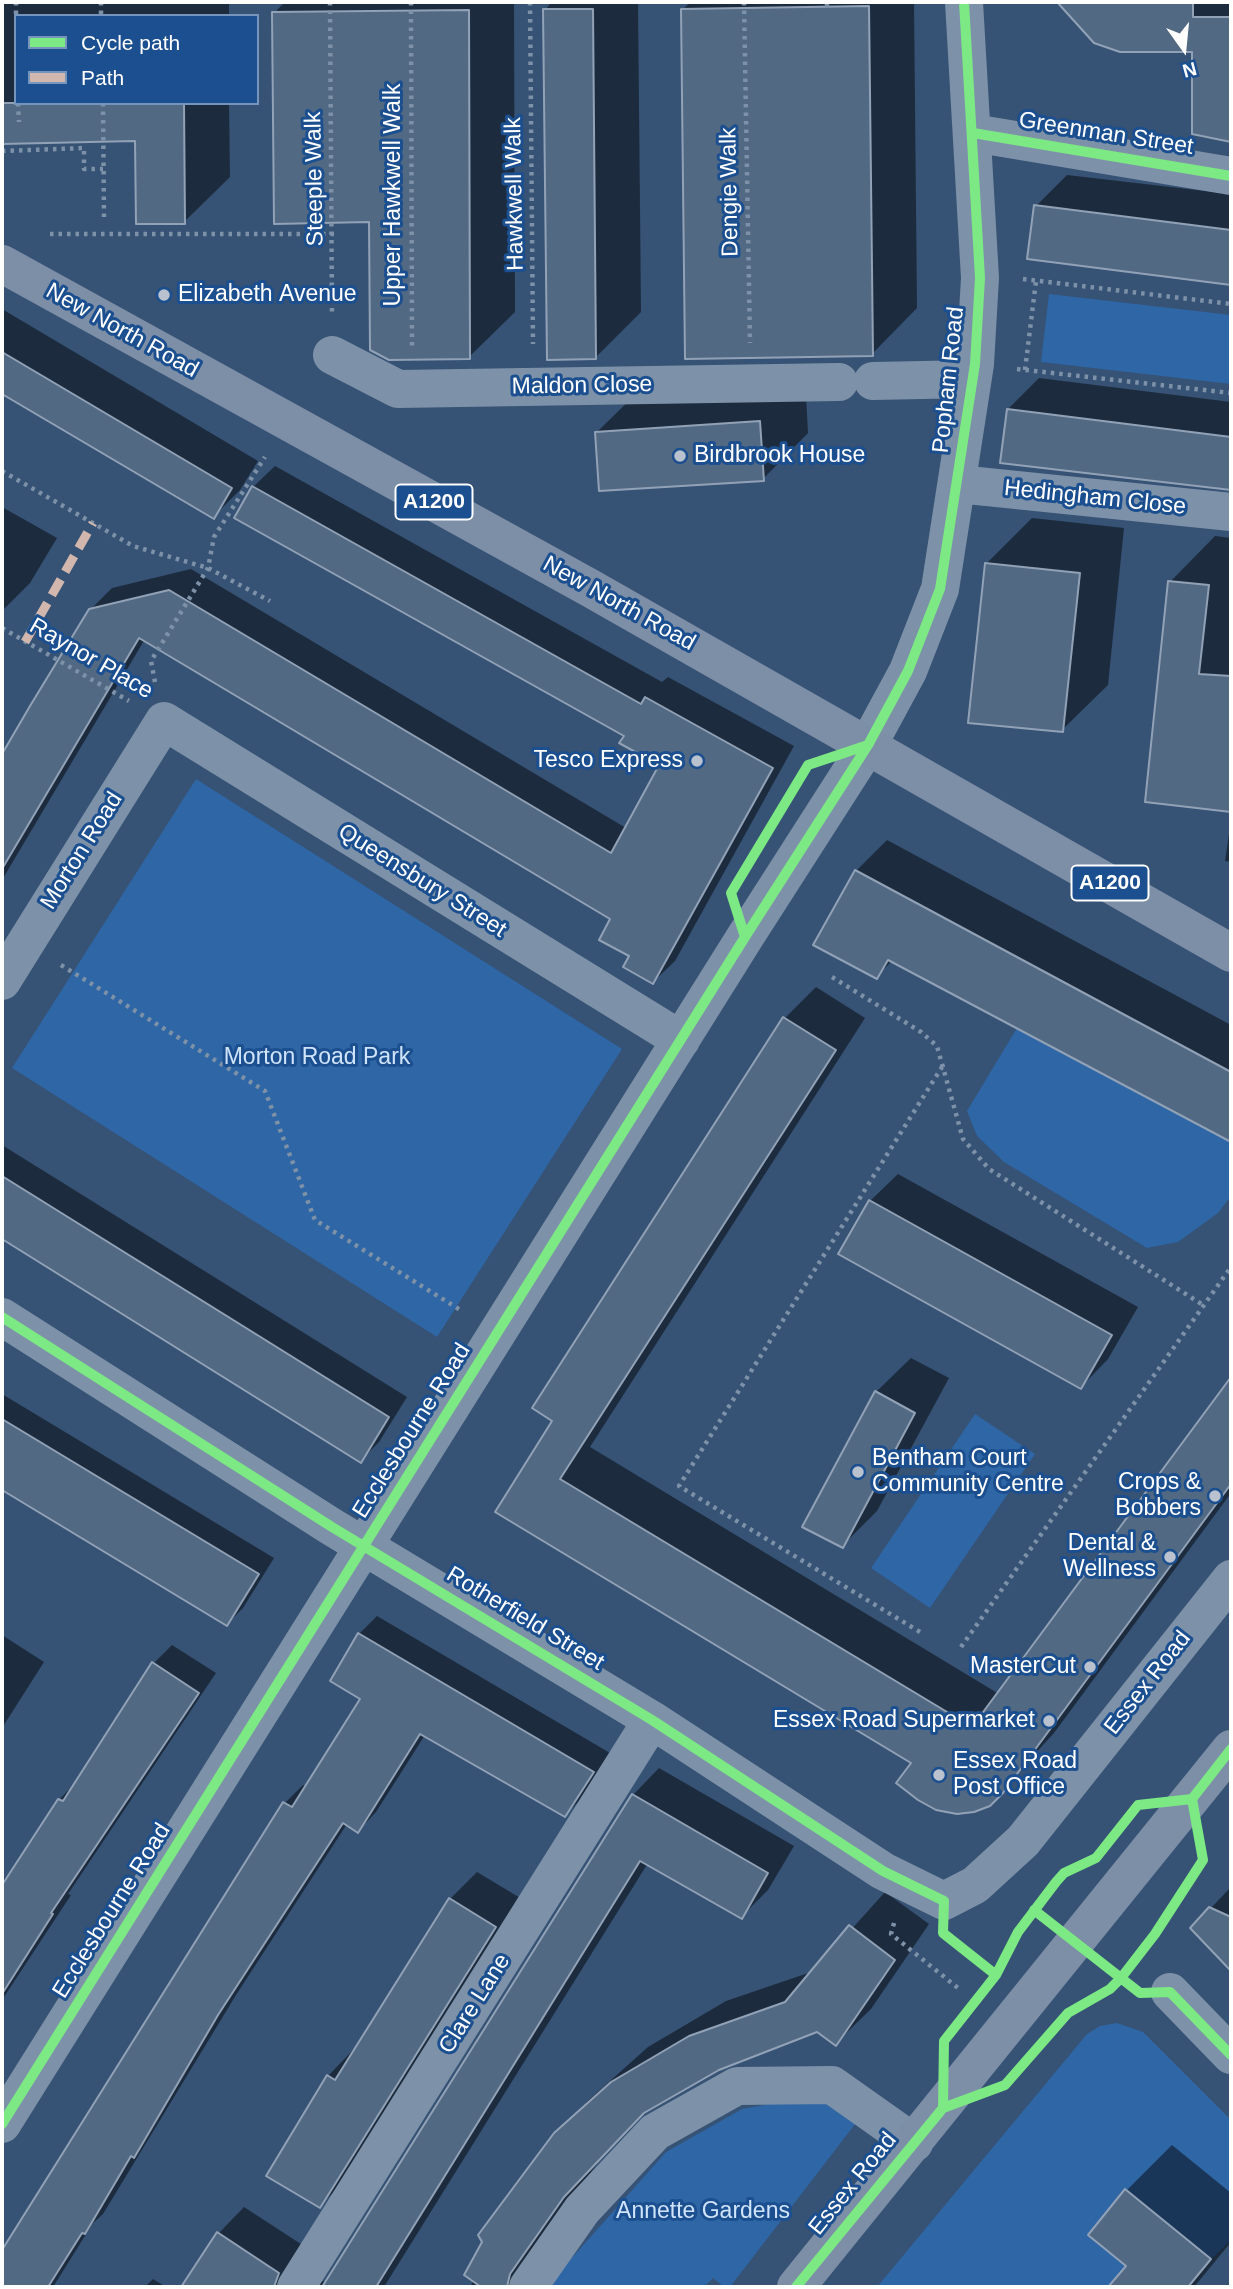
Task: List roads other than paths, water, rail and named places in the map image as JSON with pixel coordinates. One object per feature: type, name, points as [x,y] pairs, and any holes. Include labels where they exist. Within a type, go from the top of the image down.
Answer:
[{"type":"main road","name":"New North Road","points":[[2,264],[530,555],[1231,953]]},
{"type":"main road","name":"Essex Road","points":[[796,2287],[1231,1749]]},
{"type":"street","name":"Popham Road","points":[[868,745],[928,625],[940,589],[972,379],[980,278],[964,2]]},
{"type":"street","name":"Greenman Street","points":[[973,133],[1231,176]]},
{"type":"street","name":"Maldon Close","points":[[332,355],[398,389],[972,379]]},
{"type":"street","name":"Hedingham Close","points":[[958,484],[1231,512]]},
{"type":"street","name":"Morton Road","points":[[2,981],[164,721]]},
{"type":"street","name":"Queensbury Street","points":[[164,721],[681,1040]]},
{"type":"street","name":"Ecclesbourne Road","points":[[2,2124],[868,745]]},
{"type":"street","name":"Rotherfield Street","points":[[2,1317],[363,1546],[652,1720],[883,1871],[944,1901]]},
{"type":"street","name":"Essex Road","points":[[944,1901],[975,1885],[1023,1841],[1231,1579]]},
{"type":"street","name":"Clare Lane","points":[[296,2287],[652,1720]]},
{"type":"street","points":[[1170,1992],[1231,2055]]},
{"type":"street","name":"Essex Road","points":[[528,2287],[582,2210],[655,2133],[737,2086],[832,2085],[914,2143]]},
{"type":"place","name":"Elizabeth Avenue","points":[[164,295]]},
{"type":"place","name":"Birdbrook House","points":[[680,456]]},
{"type":"place","name":"Tesco Express","points":[[697,761]]},
{"type":"place","name":"Bentham Court Community Centre","points":[[858,1472]]},
{"type":"place","name":"Crops & Bobbers","points":[[1215,1496]]},
{"type":"place","name":"Dental & Wellness","points":[[1170,1557]]},
{"type":"place","name":"MasterCut","points":[[1090,1667]]},
{"type":"place","name":"Essex Road Supermarket","points":[[1049,1721]]},
{"type":"place","name":"Essex Road Post Office","points":[[939,1775]]},
{"type":"park label","name":"Morton Road Park","points":[[317,1058]]},
{"type":"park label","name":"Annette Gardens","points":[[703,2212]]}]
